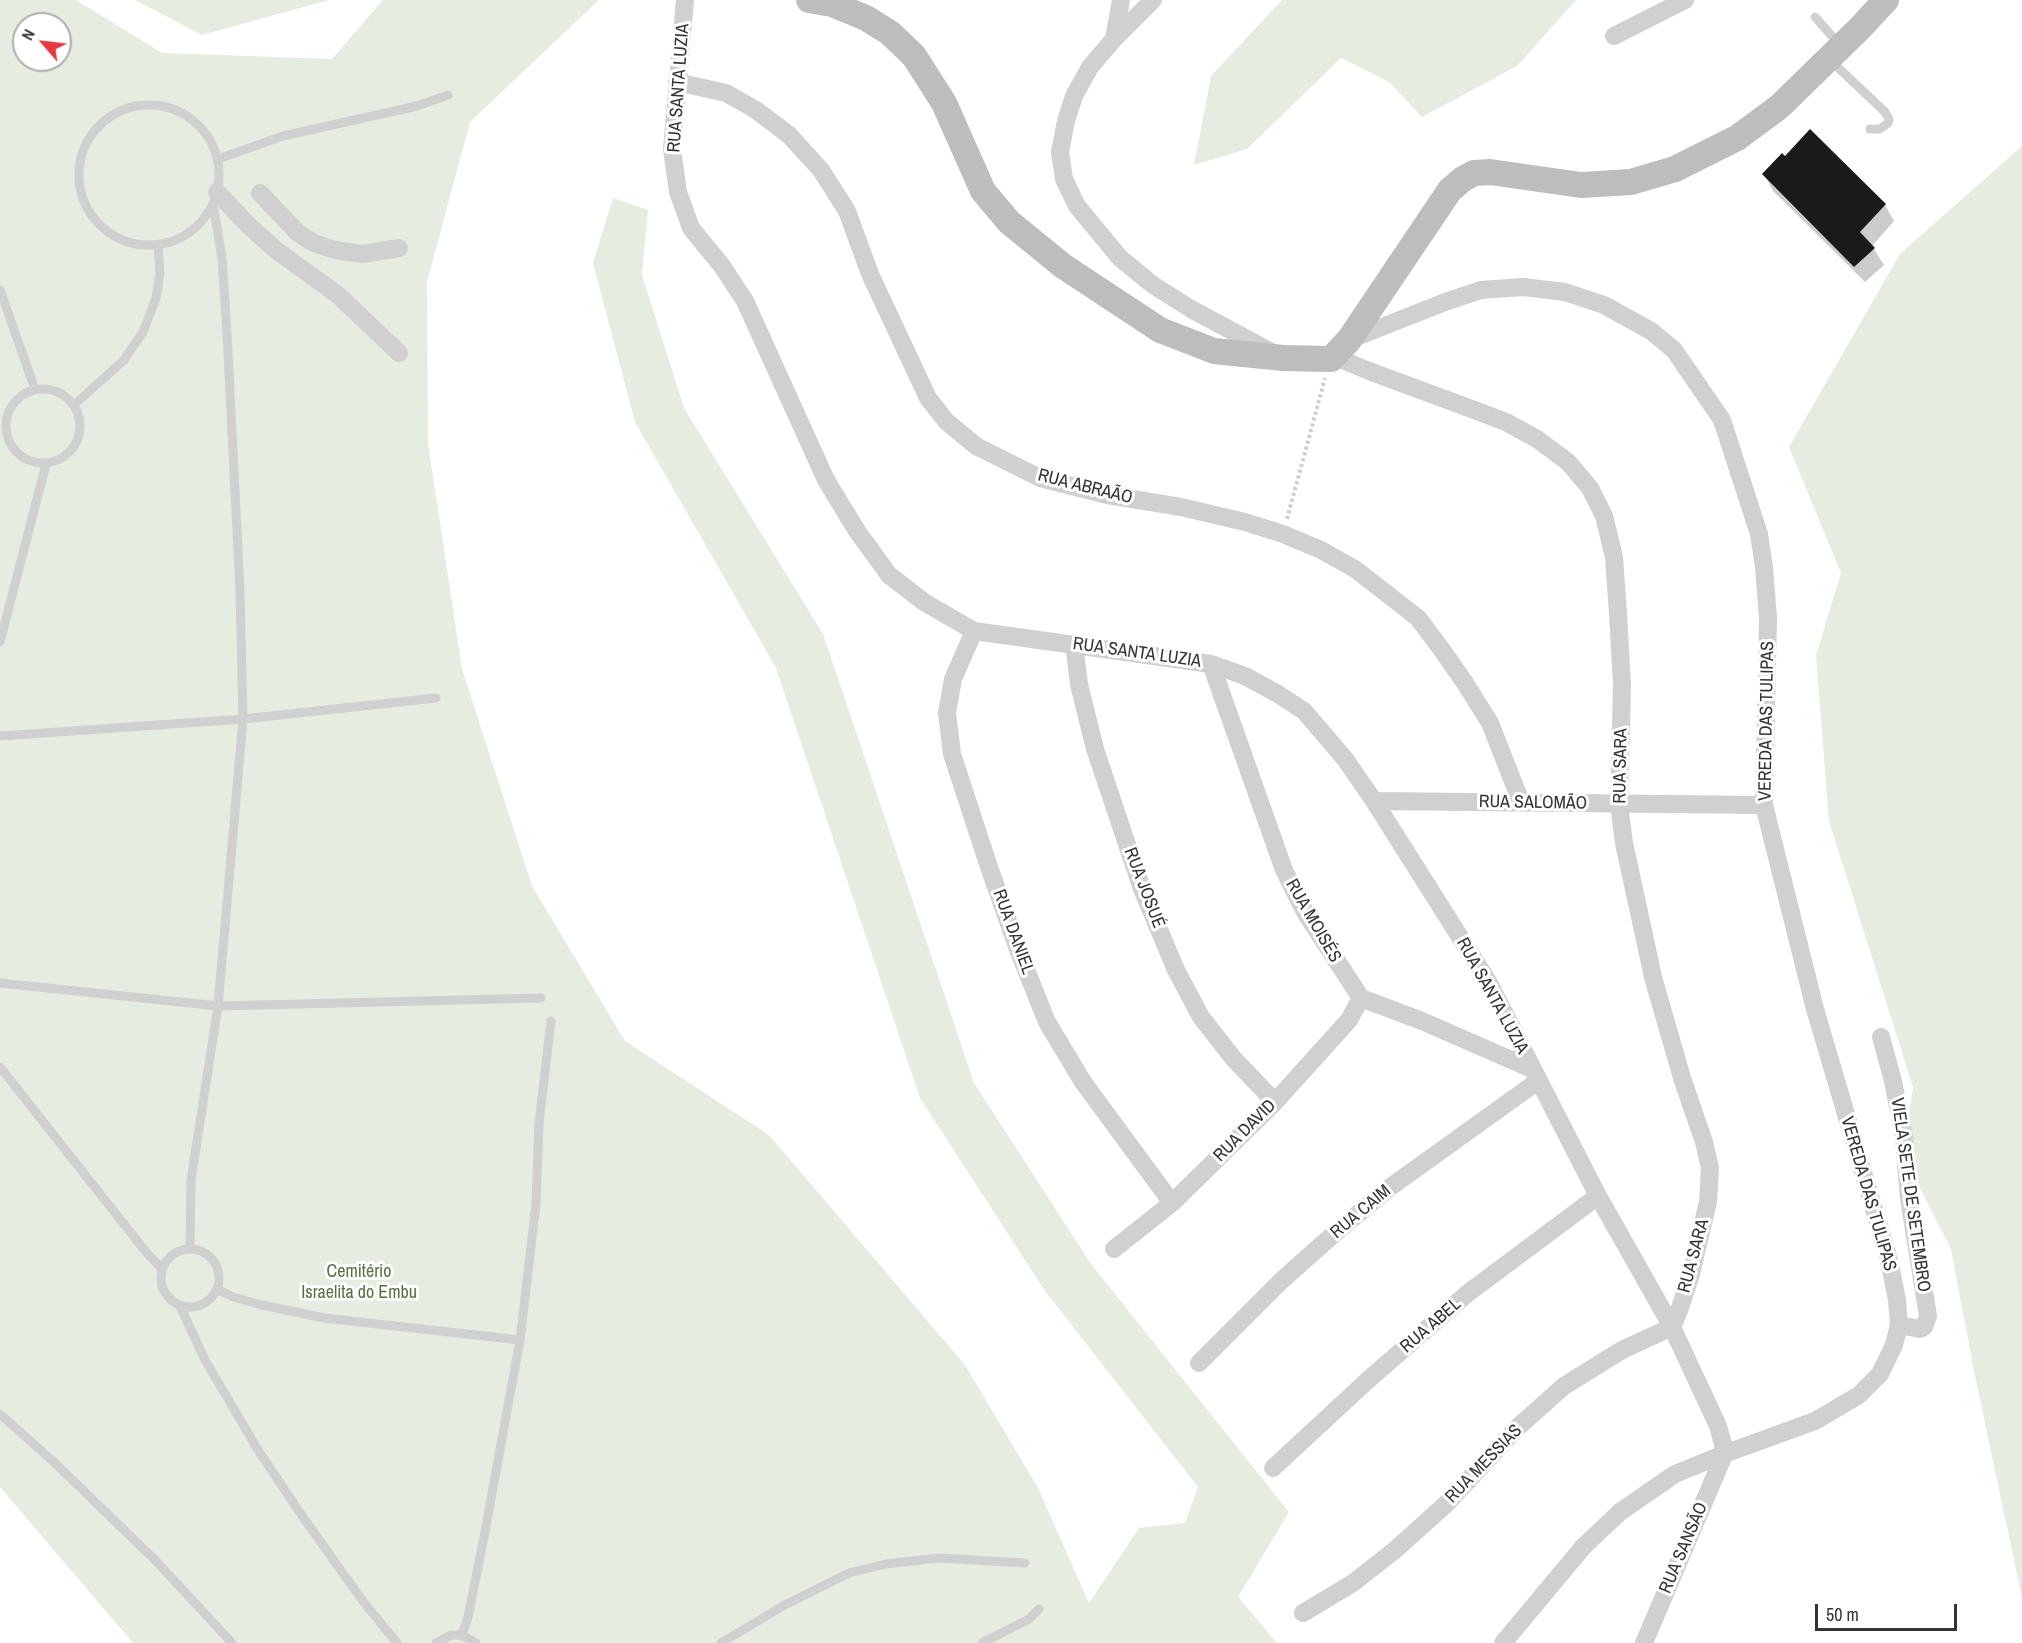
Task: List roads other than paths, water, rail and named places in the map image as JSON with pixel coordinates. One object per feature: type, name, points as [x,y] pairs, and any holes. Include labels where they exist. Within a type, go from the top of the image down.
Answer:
[{"type":"main road","points":[[809,0],[832,4],[866,18],[890,33],[914,56],[944,103],[983,191],[1009,222],[1063,266],[1160,330],[1214,351],[1283,358],[1331,359],[1349,340],[1450,190],[1463,179],[1474,173],[1490,172],[1581,185],[1631,183],[1675,170],[1737,138],[1779,107],[1886,0]]},
{"type":"street","name":"RUA SANTA LUZIA","points":[[685,0],[672,149],[678,192],[691,228],[722,266],[745,302],[826,480],[889,575],[924,602],[974,631],[1211,664],[1245,675],[1304,711],[1345,759],[1374,801],[1489,983],[1598,1196],[1672,1327]]},
{"type":"street","points":[[1114,39],[1121,0]]},
{"type":"street","points":[[1153,0],[1090,67],[1074,96],[1065,121],[1060,152],[1064,179],[1077,206],[1120,258],[1153,285],[1191,309],[1283,358]]},
{"type":"street","points":[[1614,36],[1685,0]]},
{"type":"street","name":"RUA ABRAÃO","points":[[677,82],[726,93],[756,110],[789,135],[821,170],[847,211],[870,274],[928,398],[946,422],[976,446],[1040,477],[1107,495],[1180,507],[1245,522],[1322,550],[1355,569],[1418,618],[1465,683],[1490,723],[1521,802]]},
{"type":"street","points":[[260,193],[298,233],[314,243],[336,250],[363,254],[399,248]]},
{"type":"street","points":[[215,198],[276,250],[338,296],[399,353]]},
{"type":"street","name":"VEREDA DAS TULIPAS","points":[[1349,340],[1481,290],[1523,287],[1565,292],[1604,305],[1651,331],[1674,350],[1722,420],[1759,534],[1768,618],[1764,805],[1815,1009],[1889,1260],[1897,1300],[1899,1326],[1893,1345],[1880,1374],[1859,1395],[1815,1421],[1675,1474],[1620,1512],[1583,1547],[1503,1643]]},
{"type":"street","name":"RUA SARA","points":[[1331,359],[1343,360],[1506,422],[1537,439],[1568,462],[1590,488],[1604,516],[1614,557],[1622,685],[1619,804],[1624,843],[1653,977],[1710,1168],[1706,1212],[1691,1274],[1672,1327]]},
{"type":"street","name":"RUA DANIEL","points":[[974,631],[953,679],[947,713],[952,754],[967,802],[1019,952],[1047,1022],[1083,1082],[1172,1203]]},
{"type":"street","name":"RUA JOSUÉ","points":[[1074,644],[1079,684],[1095,749],[1143,889],[1176,970],[1201,1017],[1233,1058],[1275,1102]]},
{"type":"street","name":"RUA MOISÉS","points":[[1211,664],[1284,870],[1305,912],[1361,998]]},
{"type":"street","name":"RUA SALOMÃO","points":[[1374,801],[1764,805]]},
{"type":"street","points":[[1361,998],[1422,1021],[1535,1075]]},
{"type":"street","name":"RUA DAVID","points":[[1114,1249],[1172,1203],[1275,1102],[1349,1020],[1361,998]]},
{"type":"street","name":"VIELA SETE DE SETEMBRO","points":[[1881,1037],[1893,1081],[1904,1137],[1909,1199],[1928,1316],[1924,1328],[1899,1326]]},
{"type":"street","name":"RUA CAIM","points":[[1199,1363],[1281,1281],[1344,1226],[1389,1188],[1535,1075]]},
{"type":"street","name":"RUA ABEL","points":[[1273,1468],[1368,1380],[1468,1293],[1598,1196]]},
{"type":"street","points":[[1672,1327],[1718,1426],[1724,1454]]},
{"type":"street","name":"RUA MESSIAS","points":[[1303,1613],[1353,1583],[1395,1550],[1445,1505],[1518,1427],[1564,1386],[1622,1350],[1672,1327]]},
{"type":"street","name":"RUA SANSÃO","points":[[1644,1643],[1724,1454]]},
{"type":"lane","points":[[1815,16],[1835,53],[1889,119],[1888,123],[1880,129],[1870,129]]},
{"type":"lane","points":[[218,159],[283,136],[406,108],[448,95]]},
{"type":"lane","points":[[153,104],[175,108],[194,120],[210,137],[218,159],[220,180],[215,198],[200,224],[181,238],[158,245],[134,244],[112,236],[94,220],[82,200],[78,177],[81,153],[92,132],[109,116],[130,106],[153,104]]},
{"type":"lane","points":[[190,1248],[191,1180],[218,1006],[243,719],[240,591],[228,344],[215,198]]},
{"type":"lane","points":[[74,405],[124,360],[143,332],[156,298],[160,273],[158,245]]},
{"type":"lane","points":[[0,290],[35,389]]},
{"type":"lane","points":[[35,389],[50,389],[63,394],[74,405],[79,414],[80,437],[67,456],[46,464],[35,463],[24,459],[4,442],[7,415],[13,404],[23,394],[35,389]]},
{"type":"lane","points":[[0,642],[46,464]]},
{"type":"lane","points":[[0,736],[243,719],[436,698]]},
{"type":"lane","points":[[0,983],[218,1006],[541,998]]},
{"type":"lane","points":[[462,1635],[468,1617],[485,1532],[520,1340],[536,1204],[539,1122],[551,1021]]},
{"type":"lane","points":[[0,1067],[146,1252],[162,1269]]},
{"type":"lane","points":[[180,1306],[198,1306],[212,1297],[217,1289],[218,1270],[208,1254],[190,1248],[172,1254],[162,1269],[161,1287],[165,1295],[180,1306],[205,1360],[258,1450],[362,1600],[397,1643]]},
{"type":"lane","points":[[217,1289],[233,1297],[262,1305],[324,1318],[520,1340]]},
{"type":"lane","points":[[0,1414],[56,1464],[156,1561],[232,1643]]},
{"type":"lane","points":[[721,1643],[783,1606],[849,1573],[886,1564],[938,1558],[1025,1563]]},
{"type":"lane","points":[[982,1643],[1029,1619],[1039,1609]]},
{"type":"lane","points":[[436,1643],[451,1635],[462,1635],[476,1643]]},
{"type":"park label","name":"Cemitério Israelita do Embu","points":[[359,1282]]}]
